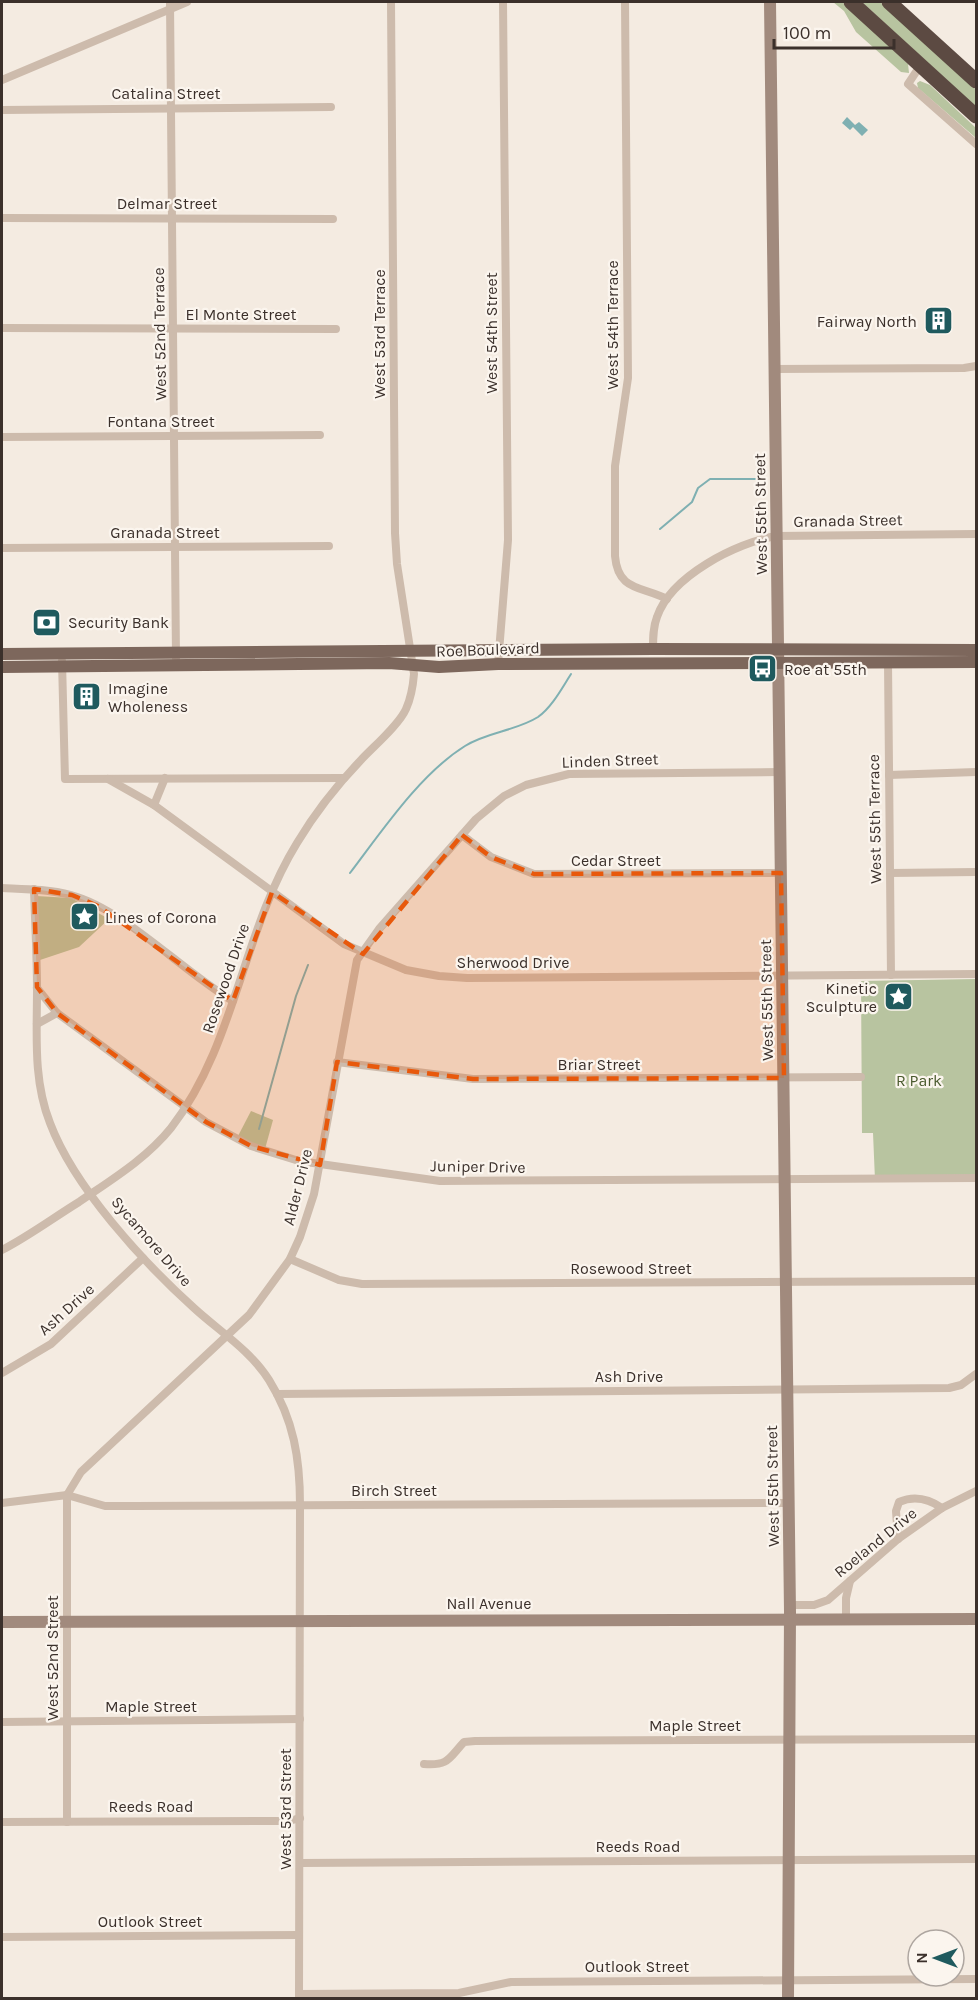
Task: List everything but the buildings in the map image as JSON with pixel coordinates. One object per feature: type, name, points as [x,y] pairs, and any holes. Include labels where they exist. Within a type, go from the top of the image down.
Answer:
[{"type":"highway","points":[[851,2],[976,116]]},
{"type":"highway","points":[[889,2],[976,81]]},
{"type":"main road","name":"Roe Boulevard","points":[[2,667],[62,661],[410,658],[439,667],[498,658],[653,649],[976,650]]},
{"type":"main road","name":"Roe Boulevard","points":[[2,654],[62,661]]},
{"type":"main road","name":"Roe Boulevard","points":[[498,658],[976,662]]},
{"type":"street","points":[[2,80],[170,5],[187,2]]},
{"type":"street","name":"West 53rd Terrace","points":[[391,2],[395,533],[410,658]]},
{"type":"street","name":"West 54th Street","points":[[498,658],[508,540],[504,2]]},
{"type":"street","name":"West 54th Terrace","points":[[626,2],[628,378],[615,466],[615,556],[616,568],[621,579],[630,586],[667,599]]},
{"type":"street","name":"West 55th Street","points":[[770,2],[790,1605],[788,1998]]},
{"type":"street","name":"West 52nd Terrace","points":[[170,5],[176,660]]},
{"type":"street","points":[[920,66],[908,84],[976,144]]},
{"type":"street","name":"Catalina Street","points":[[2,110],[331,107]]},
{"type":"street","name":"Delmar Street","points":[[2,218],[333,219]]},
{"type":"street","name":"El Monte Street","points":[[2,328],[336,329]]},
{"type":"street","points":[[775,369],[976,366]]},
{"type":"street","name":"Fontana Street","points":[[2,437],[320,435]]},
{"type":"street","name":"Granada Street","points":[[667,599],[675,589],[719,557],[746,543],[776,536],[976,534]]},
{"type":"street","name":"Granada Street","points":[[2,548],[329,546]]},
{"type":"street","points":[[653,649],[656,618],[667,599]]},
{"type":"street","name":"Rosewood Drive","points":[[2,1250],[92,1193],[143,1156],[169,1130],[186,1107],[205,1076],[272,892],[297,843],[344,778],[406,711],[412,690],[410,658]]},
{"type":"street","points":[[62,661],[65,779],[344,778]]},
{"type":"street","name":"West 55th Terrace","points":[[888,662],[891,975]]},
{"type":"street","name":"Linden Street","points":[[462,835],[483,813],[504,796],[549,777],[569,774],[779,772]]},
{"type":"street","points":[[889,775],[976,772]]},
{"type":"street","points":[[154,805],[165,778]]},
{"type":"street","name":"Sherwood Drive","points":[[108,779],[154,805],[326,932],[390,965],[439,976],[976,974]]},
{"type":"street","name":"Cedar Street","points":[[462,835],[490,857],[534,874],[781,873]]},
{"type":"street","name":"Alder Drive","points":[[67,1495],[81,1472],[258,1305],[290,1259],[308,1217],[320,1165],[354,967],[379,929],[462,835]]},
{"type":"street","points":[[890,873],[976,872]]},
{"type":"street","points":[[2,888],[34,889],[72,895],[98,906],[233,1001]]},
{"type":"street","name":"Sycamore Drive","points":[[34,889],[37,1067],[42,1098],[50,1123],[68,1158],[92,1193],[143,1258],[178,1294],[258,1365],[277,1394],[294,1434],[298,1455],[301,1621]]},
{"type":"street","name":"Juniper Drive","points":[[37,987],[57,1013],[216,1128],[251,1146],[320,1165],[440,1181],[976,1178]]},
{"type":"street","points":[[37,1024],[57,1013]]},
{"type":"street","name":"Briar Street","points":[[337,1062],[473,1079],[861,1077]]},
{"type":"street","name":"Ash Drive","points":[[2,1373],[51,1344],[143,1258]]},
{"type":"street","name":"Rosewood Street","points":[[290,1259],[339,1280],[362,1284],[976,1281]]},
{"type":"street","name":"Ash Drive","points":[[277,1394],[949,1388],[961,1385],[976,1374]]},
{"type":"street","name":"Roeland Drive","points":[[790,1605],[814,1605],[828,1600],[898,1539],[942,1508],[976,1491]]},
{"type":"street","name":"Birch Street","points":[[2,1503],[67,1495],[105,1506],[788,1503]]},
{"type":"street","name":"West 52nd Street","points":[[67,1495],[67,1822]]},
{"type":"street","points":[[898,1539],[896,1511],[899,1502],[906,1499],[929,1500],[942,1508]]},
{"type":"street","points":[[846,1617],[846,1598],[850,1581]]},
{"type":"street","name":"Nall Avenue","points":[[2,1622],[846,1617],[976,1619]]},
{"type":"street","name":"West 53rd Street","points":[[299,1996],[301,1621]]},
{"type":"street","name":"Maple Street","points":[[2,1722],[300,1719]]},
{"type":"street","name":"Maple Street","points":[[424,1764],[435,1765],[448,1761],[464,1742],[475,1741],[976,1738]]},
{"type":"street","name":"Reeds Road","points":[[2,1822],[289,1821],[300,1818]]},
{"type":"street","name":"Reeds Road","points":[[300,1863],[976,1859]]},
{"type":"street","name":"Outlook Street","points":[[2,1937],[299,1935]]},
{"type":"street","name":"Outlook Street","points":[[299,1996],[459,1994],[511,1982],[976,1979]]},
{"type":"highlighted area","points":[[462,835],[491,857],[534,874],[781,873],[784,1078],[473,1079],[337,1062],[320,1165],[299,1161],[251,1146],[206,1122],[57,1013],[37,987],[34,889],[72,895],[98,906],[233,1001],[272,892],[363,954]]},
{"type":"green space","points":[[833,2],[842,2],[908,64],[909,73],[901,72],[856,32],[844,11]]},
{"type":"green space","points":[[862,2],[880,2],[976,90],[976,107]]},
{"type":"green space","points":[[920,81],[930,85],[976,128],[976,138],[918,88],[917,83]]},
{"type":"green space","points":[[36,896],[71,898],[109,919],[79,947],[37,961]]},
{"type":"green space","name":"R Park","points":[[976,979],[976,1178],[875,1180],[873,1133],[862,1133],[861,981]]},
{"type":"green space","points":[[251,1111],[273,1120],[265,1149],[238,1136]]},
{"type":"water","points":[[847,117],[855,125],[859,122],[868,130],[862,136],[853,127],[850,130],[842,123]]},
{"type":"waterway","points":[[660,529],[692,502],[698,488],[710,479],[760,479]]},
{"type":"waterway","points":[[350,873],[417,787],[448,758],[474,741],[538,717],[552,703],[571,674]]},
{"type":"waterway","points":[[259,1129],[296,996],[308,965]]},
{"type":"place","name":"Fairway North","points":[[938,321]]},
{"type":"place","name":"Security Bank","points":[[47,622]]},
{"type":"place","name":"Roe at 55th","points":[[763,669]]},
{"type":"place","name":"Imagine Wholeness","points":[[87,697]]},
{"type":"place","name":"Lines of Corona","points":[[84,917]]},
{"type":"place","name":"Kinetic Sculpture","points":[[898,997]]}]
